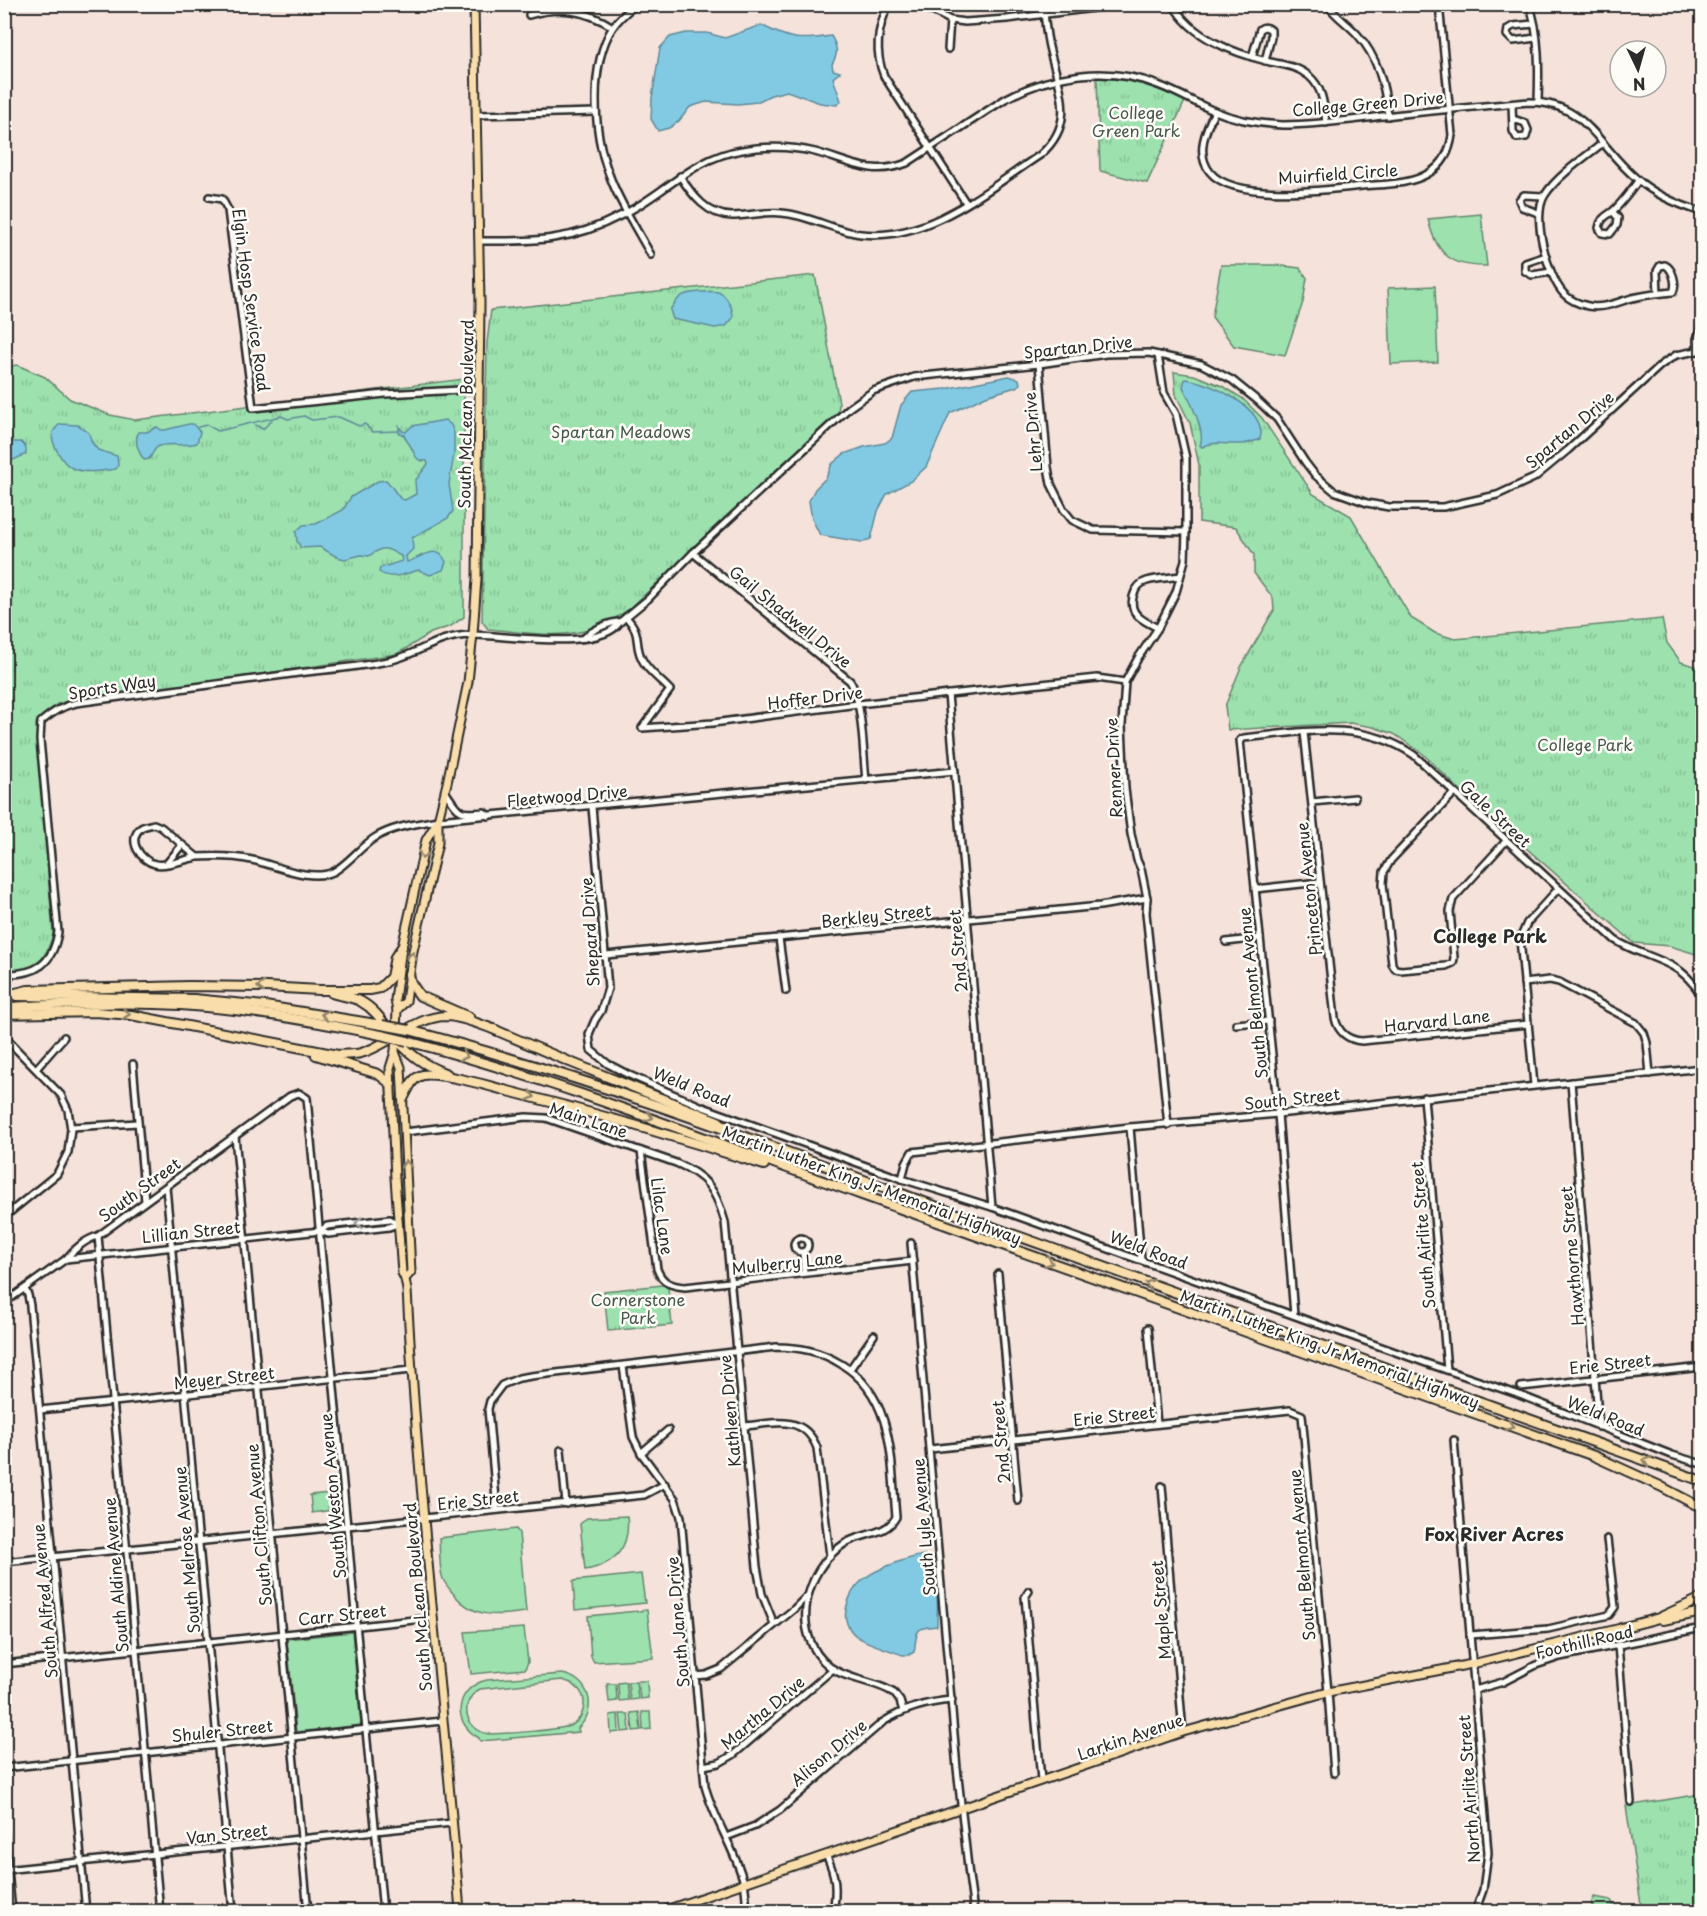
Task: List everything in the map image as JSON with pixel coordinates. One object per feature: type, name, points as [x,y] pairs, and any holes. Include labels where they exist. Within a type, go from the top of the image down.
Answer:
[{"type":"highway","points":[[6,996],[28,990],[189,986],[364,991],[380,988],[391,977],[395,957],[402,947]]},
{"type":"highway","points":[[409,975],[411,983],[420,996],[570,1062],[718,1121],[733,1133]]},
{"type":"highway","points":[[319,990],[358,1000],[376,1013],[395,1038],[427,1065],[471,1082]]},
{"type":"highway","name":"Martin Luther King Jr Memorial Highway","points":[[6,996],[194,999],[265,1006],[409,1030],[486,1050],[733,1133],[1702,1480]]},
{"type":"highway","name":"Martin Luther King Jr Memorial Highway","points":[[4,1007],[156,1004],[215,1008],[284,1017],[381,1035],[464,1056],[588,1095],[1594,1456],[1634,1473],[1702,1508]]},
{"type":"highway","points":[[4,1014],[95,1012],[131,1015],[338,1054],[360,1053],[395,1038],[426,1020],[444,1016],[463,1019],[496,1030]]},
{"type":"highway","points":[[286,1046],[378,1074],[391,1084]]},
{"type":"highway","points":[[403,1099],[415,1079],[420,1076],[430,1075],[471,1082],[604,1116],[817,1179]]},
{"type":"highway","points":[[1621,1628],[1659,1618],[1702,1598]]},
{"type":"highway","points":[[1621,1628],[1702,1612]]},
{"type":"main road","name":"South McLean Boulevard","points":[[397,1010],[405,1001],[415,939],[438,843],[438,820],[468,682],[473,634],[477,579],[479,389],[479,241],[474,4]]},
{"type":"main road","name":"South McLean Boulevard","points":[[438,820],[426,840],[402,947],[395,1000],[397,1010],[395,1052],[390,1068],[402,1273],[405,1279],[423,1518],[460,1911]]},
{"type":"main road","name":"South McLean Boulevard","points":[[395,1052],[401,1067],[405,1132],[411,1272],[405,1279]]},
{"type":"main road","name":"Larkin Avenue","points":[[660,1911],[1183,1732],[1328,1692],[1472,1664],[1621,1628]]},
{"type":"street","points":[[636,4],[613,27],[605,46],[600,64],[596,112],[605,164],[627,212],[651,255]]},
{"type":"street","points":[[889,4],[883,16],[878,37],[880,65],[892,90],[966,203]]},
{"type":"street","points":[[920,4],[950,20],[978,22],[1126,4]]},
{"type":"street","points":[[680,176],[701,204],[718,213],[734,216],[771,212],[797,215],[860,234],[884,234],[911,230],[939,220],[1040,154],[1052,144],[1059,132],[1063,117],[1062,98],[1047,40],[1043,4]]},
{"type":"street","points":[[1173,4],[1182,20],[1195,31],[1230,50],[1291,66],[1310,76],[1322,96],[1326,123]]},
{"type":"street","points":[[1327,4],[1333,13],[1355,32],[1370,53],[1382,80],[1388,116]]},
{"type":"street","name":"Muirfield Circle","points":[[1215,111],[1202,145],[1204,159],[1212,174],[1226,183],[1292,192],[1312,192],[1401,182],[1422,177],[1437,168],[1446,154],[1452,135],[1439,4]]},
{"type":"street","points":[[1529,4],[1534,24],[1539,70],[1538,102]]},
{"type":"street","points":[[529,15],[553,10],[572,10],[599,18],[613,27]]},
{"type":"street","points":[[948,49],[950,20]]},
{"type":"street","points":[[1534,24],[1513,26],[1508,29],[1507,35],[1513,41],[1536,38]]},
{"type":"street","points":[[1252,57],[1260,29],[1269,28],[1271,37],[1265,61]]},
{"type":"street","name":"College Green Drive","points":[[479,241],[551,239],[578,232],[627,212],[703,162],[723,154],[759,147],[797,148],[863,167],[889,168],[907,163],[1005,99],[1031,86],[1057,79],[1097,74],[1134,78],[1161,86],[1215,111],[1241,118],[1282,124],[1326,123],[1538,102],[1555,105],[1573,113],[1638,181],[1671,201],[1702,212]]},
{"type":"street","points":[[1512,104],[1513,118]]},
{"type":"street","points":[[477,115],[596,112]]},
{"type":"street","points":[[1603,143],[1543,196],[1539,225],[1551,272],[1566,296],[1575,302],[1602,306],[1658,293],[1673,292],[1675,284],[1667,266],[1663,265],[1657,271],[1658,293]]},
{"type":"street","points":[[1613,212],[1638,181]]},
{"type":"street","points":[[1539,213],[1522,207],[1519,200],[1524,195],[1543,196]]},
{"type":"street","name":"Elgin Hosp Service Road","points":[[209,197],[222,199],[228,210],[253,408],[396,394],[479,389]]},
{"type":"street","points":[[1546,256],[1525,263],[1525,271],[1532,275],[1551,272]]},
{"type":"street","points":[[1700,350],[1697,339],[1702,325]]},
{"type":"street","name":"Spartan Drive","points":[[473,634],[536,640],[590,639],[617,627],[849,408],[873,391],[914,377],[1039,364],[1106,354],[1149,353],[1201,364],[1232,380],[1277,418],[1315,475],[1334,491],[1367,503],[1417,508],[1443,507],[1476,501],[1497,495],[1534,478],[1661,366],[1676,355],[1700,350]]},
{"type":"street","name":"Renner Drive","points":[[1158,355],[1164,393],[1176,414],[1186,458],[1185,560],[1176,592],[1158,628],[1125,682],[1122,724],[1125,789],[1131,834],[1147,898],[1146,913],[1168,1125]]},
{"type":"street","name":"Lehr Drive","points":[[1039,364],[1051,484],[1064,510],[1072,520],[1093,530],[1185,532]]},
{"type":"street","name":"Gail Shadwell Drive","points":[[693,553],[850,681],[855,688],[858,704],[866,780]]},
{"type":"street","points":[[1158,628],[1136,614],[1132,603],[1135,592],[1146,582],[1180,576]]},
{"type":"street","name":"Hoffer Drive","points":[[626,617],[636,632],[641,659],[670,690],[642,728],[713,723],[858,704],[1097,678],[1125,682]]},
{"type":"street","name":"Sports Way","points":[[4,975],[21,975],[36,970],[49,958],[56,944],[58,932],[40,740],[42,722],[54,711],[76,703],[390,661],[447,637],[473,634]]},
{"type":"street","name":"2nd Street","points":[[948,694],[992,1207]]},
{"type":"street","name":"Gale Street","points":[[1240,740],[1304,732],[1350,731],[1393,742],[1414,755],[1616,940],[1637,952],[1674,967],[1696,987],[1702,996]]},
{"type":"street","name":"Princeton Avenue","points":[[1304,732],[1335,1018],[1339,1029],[1350,1038]]},
{"type":"street","name":"South Belmont Avenue","points":[[1240,740],[1278,1114],[1294,1315]]},
{"type":"street","name":"Fleetwood Drive","points":[[167,863],[197,857],[223,856],[252,860],[279,869],[313,875],[333,872],[376,837],[398,828],[438,820],[955,771]]},
{"type":"street","points":[[445,791],[461,813],[484,812],[489,816]]},
{"type":"street","points":[[1454,793],[1386,867],[1383,878],[1393,967],[1401,970],[1450,965],[1454,961],[1450,911],[1453,899],[1506,841]]},
{"type":"street","points":[[1312,802],[1355,798]]},
{"type":"street","name":"Shepard Drive","points":[[591,1050],[589,1034],[601,1011],[608,988],[592,807]]},
{"type":"street","points":[[182,845],[167,863],[159,865],[139,854],[134,844],[135,836],[141,828],[154,824],[161,827],[197,857]]},
{"type":"street","points":[[1255,889],[1320,882]]},
{"type":"street","points":[[1534,1085],[1520,935],[1527,922],[1558,889]]},
{"type":"street","name":"Berkley Street","points":[[606,955],[1100,906],[1147,898]]},
{"type":"street","points":[[779,938],[786,991]]},
{"type":"street","points":[[1226,942],[1260,938]]},
{"type":"street","points":[[1524,983],[1550,980],[1559,982],[1631,1019],[1644,1032],[1650,1074]]},
{"type":"street","points":[[1236,1024],[1269,1021]]},
{"type":"street","name":"Harvard Lane","points":[[1350,1038],[1367,1041],[1527,1024]]},
{"type":"street","points":[[4,1034],[61,1095],[68,1110],[71,1127],[68,1152],[58,1172],[4,1217]]},
{"type":"street","points":[[36,1069],[63,1037]]},
{"type":"street","name":"Weld Road","points":[[591,1050],[618,1069],[673,1094],[902,1179],[992,1207],[1517,1394],[1672,1455],[1702,1464]]},
{"type":"street","points":[[133,1064],[145,1201]]},
{"type":"street","name":"South Street","points":[[902,1179],[906,1163],[912,1152],[1130,1127],[1278,1114],[1702,1068]]},
{"type":"street","name":"Hawthorne Street","points":[[1570,1082],[1599,1427]]},
{"type":"street","name":"South Weston Avenue","points":[[290,1096],[301,1093],[309,1102],[383,1911]]},
{"type":"street","name":"South Street","points":[[4,1303],[66,1259],[70,1253],[92,1237],[98,1236],[290,1096]]},
{"type":"street","name":"South Airlite Street","points":[[1424,1097],[1446,1370]]},
{"type":"street","name":"Main Lane","points":[[405,1132],[526,1117],[553,1119],[683,1166],[704,1181],[716,1194]]},
{"type":"street","points":[[71,1127],[138,1123]]},
{"type":"street","points":[[1130,1127],[1142,1260]]},
{"type":"street","name":"South Clifton Avenue","points":[[235,1136],[308,1911]]},
{"type":"street","name":"Lilac Lane","points":[[641,1151],[657,1269],[665,1282]]},
{"type":"street","name":"South Melrose Avenue","points":[[166,1187],[233,1911]]},
{"type":"street","name":"Kathleen Drive","points":[[716,1194],[725,1222],[757,1567],[762,1594],[774,1624]]},
{"type":"street","name":"Lillian Street","points":[[66,1259],[320,1231],[328,1234],[398,1224]]},
{"type":"street","name":"South Aldine Avenue","points":[[98,1236],[160,1911]]},
{"type":"street","name":"South Lyle Avenue","points":[[912,1243],[961,1809],[975,1911]]},
{"type":"street","points":[[803,1252],[804,1273]]},
{"type":"street","name":"Mulberry Lane","points":[[665,1282],[685,1287],[913,1261]]},
{"type":"street","name":"2nd Street","points":[[998,1274],[1018,1501]]},
{"type":"street","name":"South Alfred Avenue","points":[[25,1289],[29,1296],[86,1911]]},
{"type":"street","points":[[1149,1328],[1157,1424]]},
{"type":"street","points":[[850,1369],[874,1335]]},
{"type":"street","points":[[496,1510],[488,1409],[494,1395],[502,1385],[510,1381],[531,1376],[776,1347],[806,1349],[824,1354],[850,1369],[873,1394],[879,1406],[887,1430],[896,1517],[888,1527],[844,1544],[830,1556],[814,1578],[807,1596],[804,1614],[809,1637],[819,1656],[832,1669],[890,1690],[897,1697],[903,1712]]},
{"type":"street","name":"South Jane Drive","points":[[623,1366],[631,1429],[641,1453],[675,1499],[681,1517],[705,1786],[744,1883],[747,1911]]},
{"type":"street","name":"Erie Street","points":[[1521,1387],[1702,1367]]},
{"type":"street","name":"Meyer Street","points":[[40,1410],[411,1370]]},
{"type":"street","name":"Erie Street","points":[[930,1449],[1290,1410],[1302,1415]]},
{"type":"street","name":"South Belmont Avenue","points":[[1302,1415],[1334,1773]]},
{"type":"street","points":[[745,1426],[787,1422],[801,1427],[812,1438],[817,1448],[830,1556]]},
{"type":"street","points":[[641,1453],[668,1430]]},
{"type":"street","points":[[1454,1440],[1472,1664]]},
{"type":"street","points":[[561,1450],[566,1503]]},
{"type":"street","name":"Erie Street","points":[[4,1562],[644,1495],[665,1484]]},
{"type":"street","name":"Maple Street","points":[[1162,1486],[1183,1732]]},
{"type":"street","points":[[1470,1635],[1548,1629],[1609,1616],[1615,1607],[1607,1539]]},
{"type":"street","points":[[1029,1591],[1025,1597],[1041,1780]]},
{"type":"street","points":[[695,1676],[722,1669],[807,1596]]},
{"type":"street","name":"Carr Street","points":[[4,1664],[433,1618]]},
{"type":"street","name":"Foothill Road","points":[[1475,1690],[1503,1682],[1536,1665],[1702,1628]]},
{"type":"street","points":[[1618,1646],[1631,1802]]},
{"type":"street","name":"North Airlite Street","points":[[1472,1664],[1488,1853],[1483,1890],[1475,1911]]},
{"type":"street","name":"Martha Drive","points":[[703,1766],[719,1763],[733,1755],[832,1669]]},
{"type":"street","name":"Alison Drive","points":[[726,1837],[768,1819],[883,1722],[921,1705],[952,1700]]},
{"type":"street","name":"Shuler Street","points":[[4,1768],[442,1721]]},
{"type":"street","name":"Van Street","points":[[6,1870],[452,1823]]},
{"type":"street","points":[[4,1830],[6,1870],[12,1911]]},
{"type":"street","points":[[826,1855],[836,1887],[833,1911]]},
{"type":"green space","name":"College Green Park","points":[[1097,78],[1142,85],[1185,101],[1147,183],[1100,171]]},
{"type":"green space","points":[[1481,214],[1487,266],[1464,264],[1447,256],[1436,241],[1428,219]]},
{"type":"green space","points":[[1221,265],[1275,265],[1300,268],[1307,278],[1303,302],[1285,355],[1234,346],[1212,317]]},
{"type":"green space","name":"Spartan Meadows","points":[[815,275],[839,403],[838,415],[628,610],[616,618],[595,628],[569,634],[488,629],[482,621],[487,343],[491,310]]},
{"type":"green space","points":[[1435,286],[1438,362],[1391,364],[1388,288]]},
{"type":"green space","points":[[17,365],[45,377],[70,399],[110,415],[135,420],[464,379],[464,617],[451,626],[431,633],[397,654],[57,704],[36,723],[53,934],[47,951],[37,963],[24,970],[5,971],[5,367]]},
{"type":"green space","name":"College Park","points":[[1174,372],[1194,375],[1222,386],[1242,398],[1262,418],[1313,494],[1351,516],[1411,618],[1435,633],[1455,639],[1662,619],[1667,643],[1681,662],[1702,668],[1702,954],[1670,946],[1634,943],[1459,789],[1422,753],[1394,734],[1350,723],[1228,730],[1225,706],[1241,667],[1274,610],[1273,598],[1254,573],[1254,555],[1236,527],[1199,522],[1199,465],[1190,423],[1176,395]]},
{"type":"green space","name":"Cornerstone Park","points":[[663,1285],[668,1288],[672,1325],[608,1331],[604,1291]]},
{"type":"green space","points":[[330,1493],[332,1510],[312,1513],[310,1495]]},
{"type":"green space","points":[[627,1516],[626,1537],[619,1553],[605,1564],[585,1570],[580,1524],[587,1518]]},
{"type":"green space","points":[[516,1529],[519,1533],[526,1612],[495,1615],[468,1607],[452,1592],[443,1578],[440,1567],[439,1538]]},
{"type":"green space","points":[[641,1574],[645,1603],[575,1610],[573,1581]]},
{"type":"green space","points":[[647,1610],[653,1658],[594,1662],[591,1657],[588,1616]]},
{"type":"green space","points":[[524,1628],[528,1662],[525,1669],[471,1674],[465,1632]]},
{"type":"green space","points":[[352,1632],[361,1725],[296,1732],[287,1639]]},
{"type":"green space","points":[[562,1674],[579,1681],[584,1688],[588,1695],[588,1712],[578,1728],[579,1732],[480,1741],[464,1724],[460,1706],[468,1690],[487,1680]],"holes":[[[562,1680],[577,1688],[584,1700],[581,1716],[572,1725],[545,1730],[488,1734],[474,1727],[469,1721],[467,1714],[469,1700],[480,1689]]]},
{"type":"green space","points":[[638,1681],[647,1681],[648,1698],[640,1699]]},
{"type":"green space","points":[[626,1682],[628,1700],[619,1701],[618,1683]]},
{"type":"green space","points":[[628,1682],[636,1682],[638,1699],[630,1700]]},
{"type":"green space","points":[[607,1684],[616,1684],[617,1701],[609,1702]]},
{"type":"green space","points":[[639,1712],[641,1730],[633,1731],[631,1713]]},
{"type":"green space","points":[[642,1712],[650,1712],[651,1729],[643,1730]]},
{"type":"green space","points":[[618,1714],[619,1732],[611,1733],[610,1715]]},
{"type":"green space","points":[[620,1714],[628,1714],[630,1731],[622,1732]]},
{"type":"green space","points":[[1702,1794],[1702,1911],[1642,1911],[1626,1806]]},
{"type":"green space","points":[[1594,1897],[1611,1900],[1616,1911],[1596,1911],[1591,1904]]},
{"type":"water","points":[[761,25],[795,38],[831,36],[836,50],[832,64],[833,70],[840,72],[833,78],[841,101],[837,105],[820,103],[787,91],[757,102],[738,104],[706,102],[690,107],[679,121],[669,128],[658,131],[651,119],[652,98],[660,48],[670,37],[686,33],[707,33],[725,38]]},
{"type":"water","points":[[718,292],[727,299],[733,318],[726,326],[715,328],[673,319],[670,310],[680,298],[686,294]]},
{"type":"water","points":[[1009,376],[1019,379],[1020,384],[986,396],[950,413],[926,467],[911,481],[887,494],[878,511],[871,539],[862,542],[820,535],[812,519],[809,501],[815,489],[826,478],[832,464],[844,454],[885,443],[892,438],[901,405],[912,392],[945,389]]},
{"type":"water","points":[[1185,379],[1222,391],[1247,407],[1260,428],[1260,439],[1244,444],[1216,443],[1202,447],[1199,425],[1183,387]]},
{"type":"water","points":[[445,420],[451,425],[454,433],[454,454],[449,484],[453,511],[448,518],[412,538],[413,549],[406,556],[407,562],[428,553],[438,553],[446,562],[443,570],[430,575],[419,570],[399,576],[389,576],[379,572],[380,568],[402,561],[401,556],[388,550],[382,549],[369,556],[361,555],[345,559],[320,547],[301,548],[296,532],[303,525],[316,524],[343,510],[351,497],[378,481],[386,480],[401,499],[405,500],[416,494],[415,481],[428,464],[427,461],[417,458],[404,435],[399,433],[399,426],[402,431],[406,432],[412,426]]},
{"type":"water","points":[[60,424],[78,425],[89,433],[92,443],[98,450],[117,456],[116,469],[88,471],[68,466],[58,452],[52,436]]},
{"type":"water","points":[[193,424],[200,432],[197,443],[160,446],[149,459],[144,460],[137,443],[139,432],[147,432],[157,427],[165,430]]},
{"type":"water","points":[[4,436],[14,442],[21,442],[26,454],[7,463],[5,458],[8,446]]},
{"type":"water","points":[[925,1555],[934,1568],[936,1577],[937,1626],[920,1629],[914,1652],[909,1655],[864,1641],[855,1635],[847,1624],[846,1613],[849,1600],[858,1584],[880,1569]]},
{"type":"waterway","points":[[198,427],[207,425],[218,431],[281,416],[288,419],[304,416],[312,420],[339,417],[359,426],[365,424],[372,432],[399,431]]},
{"type":"waterway","points":[[255,425],[263,429],[272,420]]},
{"type":"district","name":"College Park","points":[[1490,935]]},
{"type":"district","name":"Fox River Acres","points":[[1494,1533]]}]
